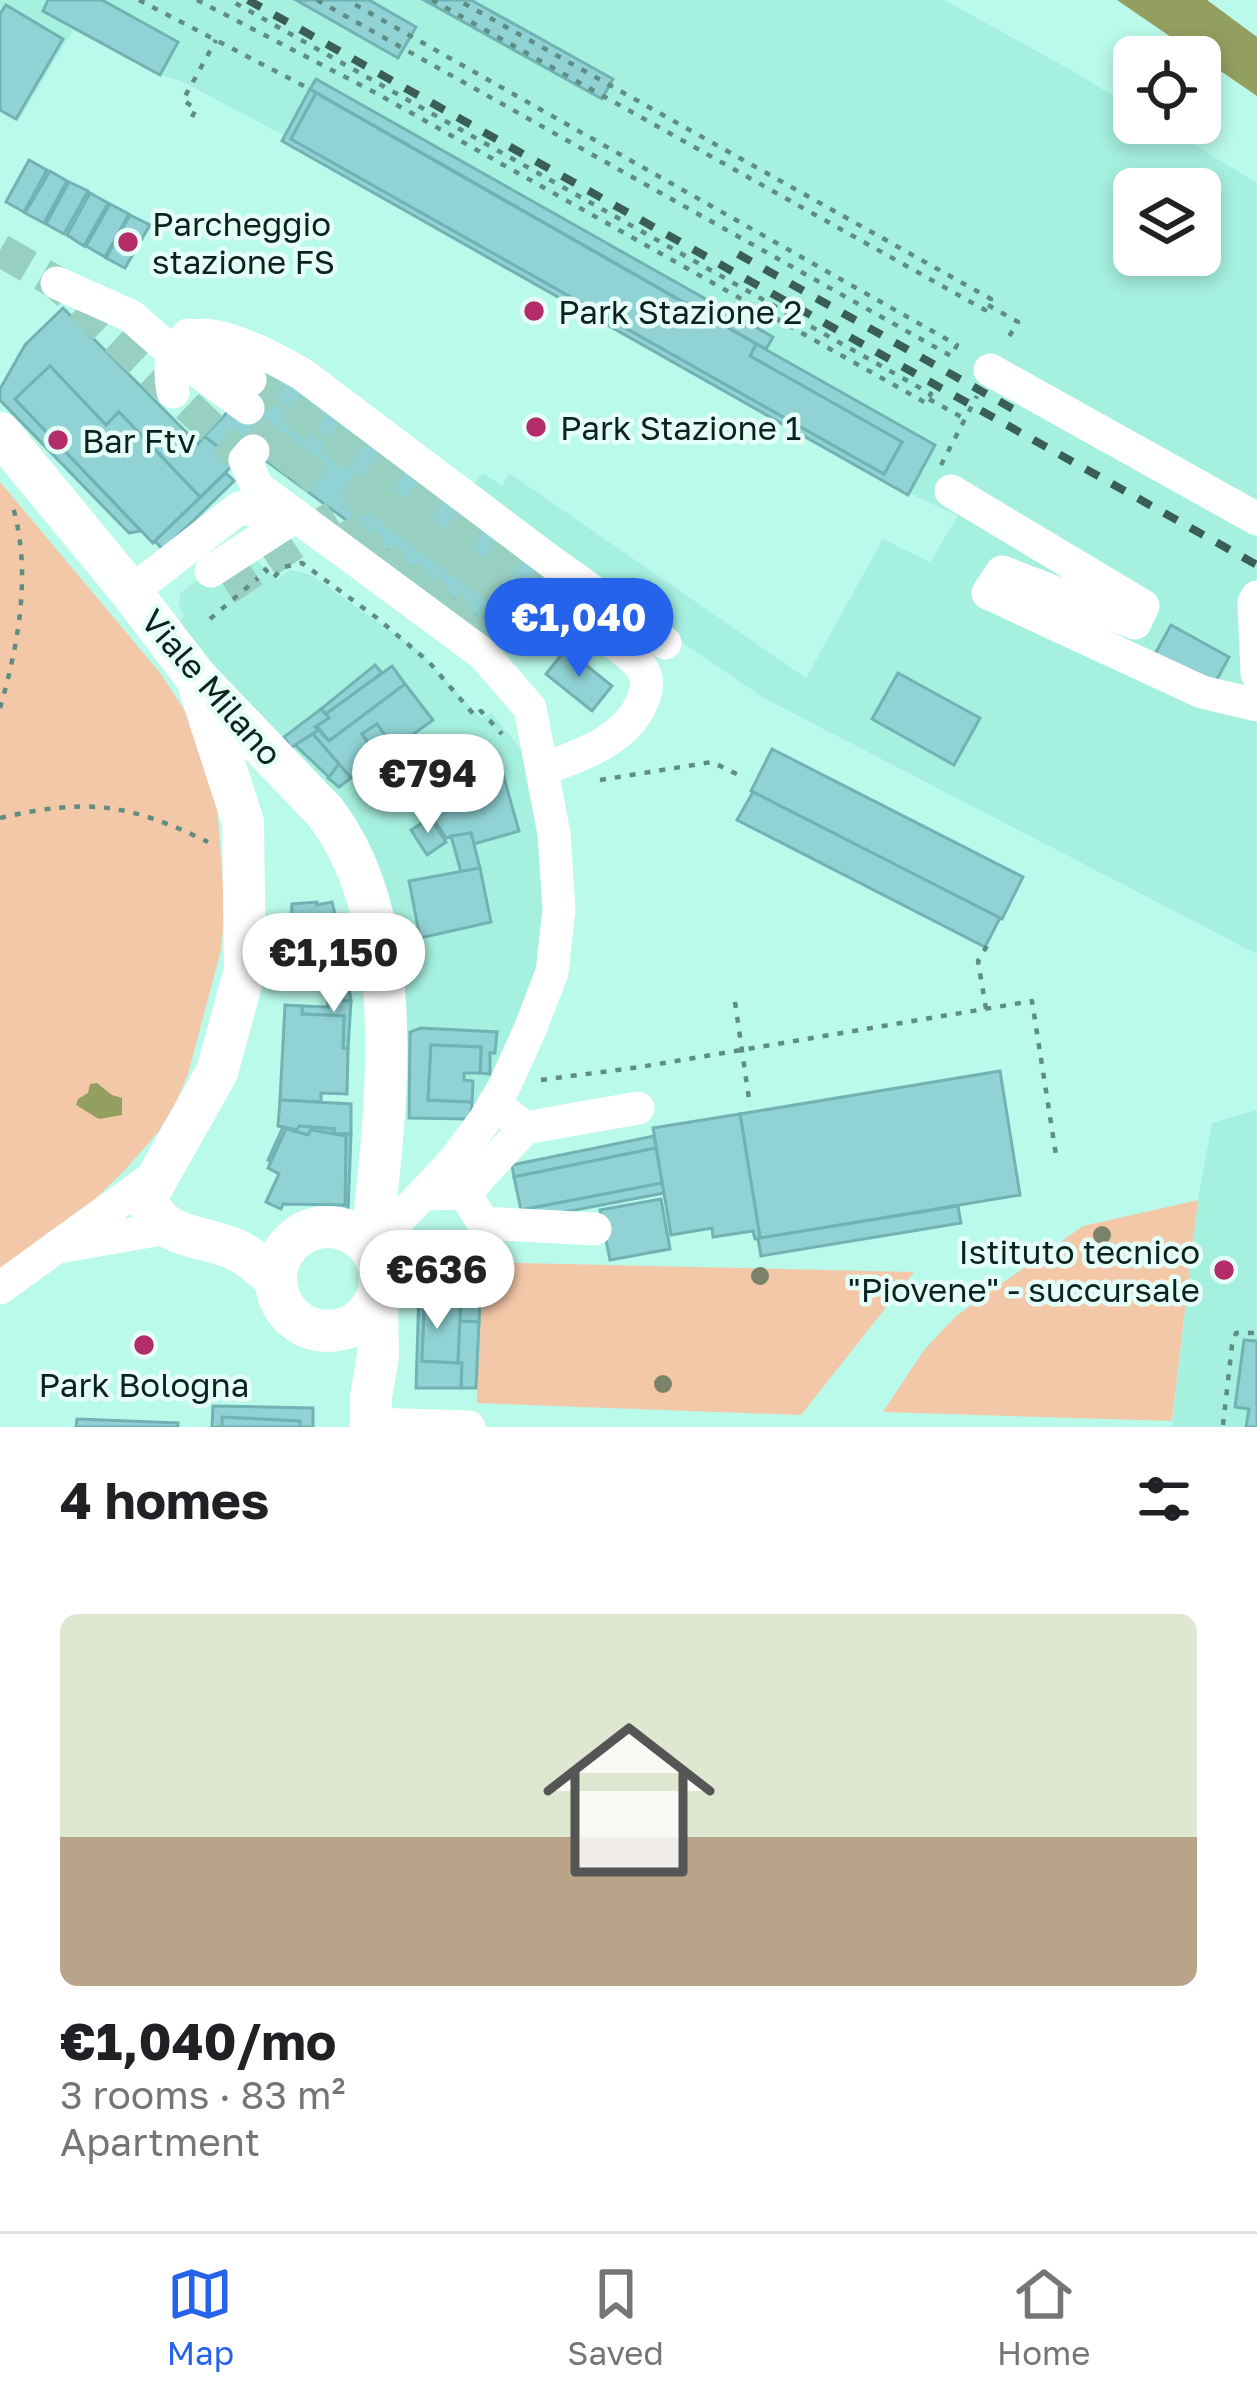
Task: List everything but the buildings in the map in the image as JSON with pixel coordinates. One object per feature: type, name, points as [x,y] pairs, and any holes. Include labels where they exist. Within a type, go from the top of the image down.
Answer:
[{"type":"main road","name":"Viale Milano","points":[[0,433],[195,676],[325,812],[352,854],[382,954],[385,1044],[370,1249]]},
{"type":"main road","points":[[195,676],[226,832],[245,970],[217,1072],[149,1190],[148,1203],[167,1228],[236,1249],[274,1278]]},
{"type":"main road","points":[[226,832],[249,804],[280,792],[325,812]]},
{"type":"main road","points":[[312,1230],[344,1230],[363,1241],[380,1273],[371,1416],[359,1375],[320,1330],[291,1316],[279,1298],[275,1267],[293,1240],[312,1230]]},
{"type":"main road","points":[[320,1330],[354,1324],[377,1298]]},
{"type":"street","points":[[172,392],[169,371],[182,345],[210,334],[238,340],[302,374],[665,643]]},
{"type":"street","points":[[182,345],[249,394]]},
{"type":"street","points":[[990,370],[1257,519]]},
{"type":"street","points":[[131,592],[239,508],[275,488]]},
{"type":"street","points":[[211,571],[275,488]]},
{"type":"street","points":[[275,488],[483,655],[530,708],[554,834],[559,910],[552,971],[531,1027],[499,1095],[454,1161],[370,1249]]},
{"type":"street","points":[[951,491],[1144,607],[1135,623],[1002,572],[988,593],[1202,692],[1257,705]]},
{"type":"street","points":[[1257,597],[1257,674]]},
{"type":"street","points":[[546,784],[630,723],[648,683],[641,665],[552,598]]},
{"type":"street","points":[[499,1095],[525,1127]]},
{"type":"street","points":[[425,1194],[465,1192],[525,1127],[638,1108]]},
{"type":"street","points":[[0,1288],[159,1173]]},
{"type":"street","points":[[465,1192],[483,1223],[596,1229]]},
{"type":"street","points":[[56,1247],[167,1228]]},
{"type":"street","points":[[371,1416],[469,1427]]},
{"type":"path","points":[[139,0],[304,86]]},
{"type":"path","points":[[196,0],[395,104],[926,404],[932,394],[230,0]]},
{"type":"path","points":[[317,0],[951,356],[957,344],[346,0]]},
{"type":"path","points":[[431,0],[985,310],[991,299],[458,0]]},
{"type":"path","points":[[192,117],[196,109],[183,100],[216,40]]},
{"type":"path","points":[[928,399],[965,419]]},
{"type":"path","points":[[0,708],[16,650],[22,589],[20,528],[10,494]]},
{"type":"path","points":[[259,562],[273,578],[284,567],[302,563],[429,662],[475,716],[481,711],[502,734]]},
{"type":"path","points":[[210,619],[267,571]]},
{"type":"path","points":[[546,784],[591,782],[712,762],[745,778]]},
{"type":"path","points":[[0,818],[41,808],[104,805],[226,832]]},
{"type":"path","points":[[986,1009],[978,961],[988,944]]},
{"type":"path","points":[[499,1095],[522,1097],[532,1082],[1033,1001],[1056,1155]]},
{"type":"path","points":[[735,1002],[750,1106]]},
{"type":"path","points":[[1223,1425],[1236,1333],[1257,1333]]},
{"type":"shaded area","points":[[0,0],[944,0],[1113,95],[1113,144],[1193,144],[1257,183],[1257,954],[764,698],[471,488],[483,473],[502,486],[509,473],[806,678],[883,539],[930,562],[958,516],[911,494],[884,474],[291,139],[73,30],[18,122],[0,111]]},
{"type":"shaded area","points":[[1117,0],[1207,0],[1257,37],[1257,96],[1221,71],[1221,36],[1170,36]]},
{"type":"shaded area","points":[[0,482],[161,674],[188,716],[216,791],[225,911],[221,950],[188,1074],[159,1131],[94,1200],[0,1272]]},
{"type":"shaded area","points":[[243,547],[277,580],[290,570],[311,575],[419,651],[481,718],[492,713],[536,769],[553,932],[484,1117],[408,1116],[403,949],[381,872],[339,796],[309,775],[271,735],[179,622],[185,616],[179,608],[180,593]]},
{"type":"shaded area","points":[[97,1083],[122,1098],[122,1115],[99,1119],[76,1105],[90,1084]]},
{"type":"shaded area","name":"Istituto tecnico \"Piovene\" - succursale","points":[[1257,1110],[1257,1427],[1172,1427],[1198,1200],[1212,1123]]},
{"type":"shaded area","points":[[1198,1200],[1172,1421],[883,1412],[924,1350],[956,1316],[1083,1226]]},
{"type":"shaded area","points":[[479,1262],[914,1272],[801,1415],[477,1403]]},
{"type":"tunnel","points":[[0,250],[57,283],[245,460]]},
{"type":"tunnel","points":[[250,380],[552,598]]},
{"type":"tunnel","points":[[253,451],[288,408]]},
{"type":"tunnel","points":[[275,467],[311,424]]},
{"type":"tunnel","points":[[295,482],[332,439]]},
{"type":"tunnel","points":[[226,589],[354,503],[377,472]]},
{"type":"tunnel","points":[[336,545],[376,520],[400,488]]},
{"type":"tunnel","points":[[355,559],[398,536],[423,505]]},
{"type":"tunnel","points":[[377,575],[419,552],[446,521]]},
{"type":"tunnel","points":[[399,592],[441,568],[466,536]]},
{"type":"tunnel","points":[[420,607],[461,583],[488,551]]},
{"type":"tunnel","points":[[443,625],[483,600],[510,568]]},
{"type":"tunnel","points":[[464,641],[506,618],[534,585]]},
{"type":"railway","points":[[248,0],[1257,565]]},
{"type":"railway","points":[[738,254],[1020,413]]},
{"type":"place","name":"Parcheggio stazione FS","points":[[128,242]]},
{"type":"place","name":"Park Stazione 2","points":[[534,311]]},
{"type":"place","name":"Park Stazione 1","points":[[536,427]]},
{"type":"place","name":"Bar Ftv","points":[[58,440]]},
{"type":"place","name":"Istituto tecnico \"Piovene\" - succursale","points":[[1224,1270]]},
{"type":"place","name":"Park Bologna","points":[[144,1345]]}]
